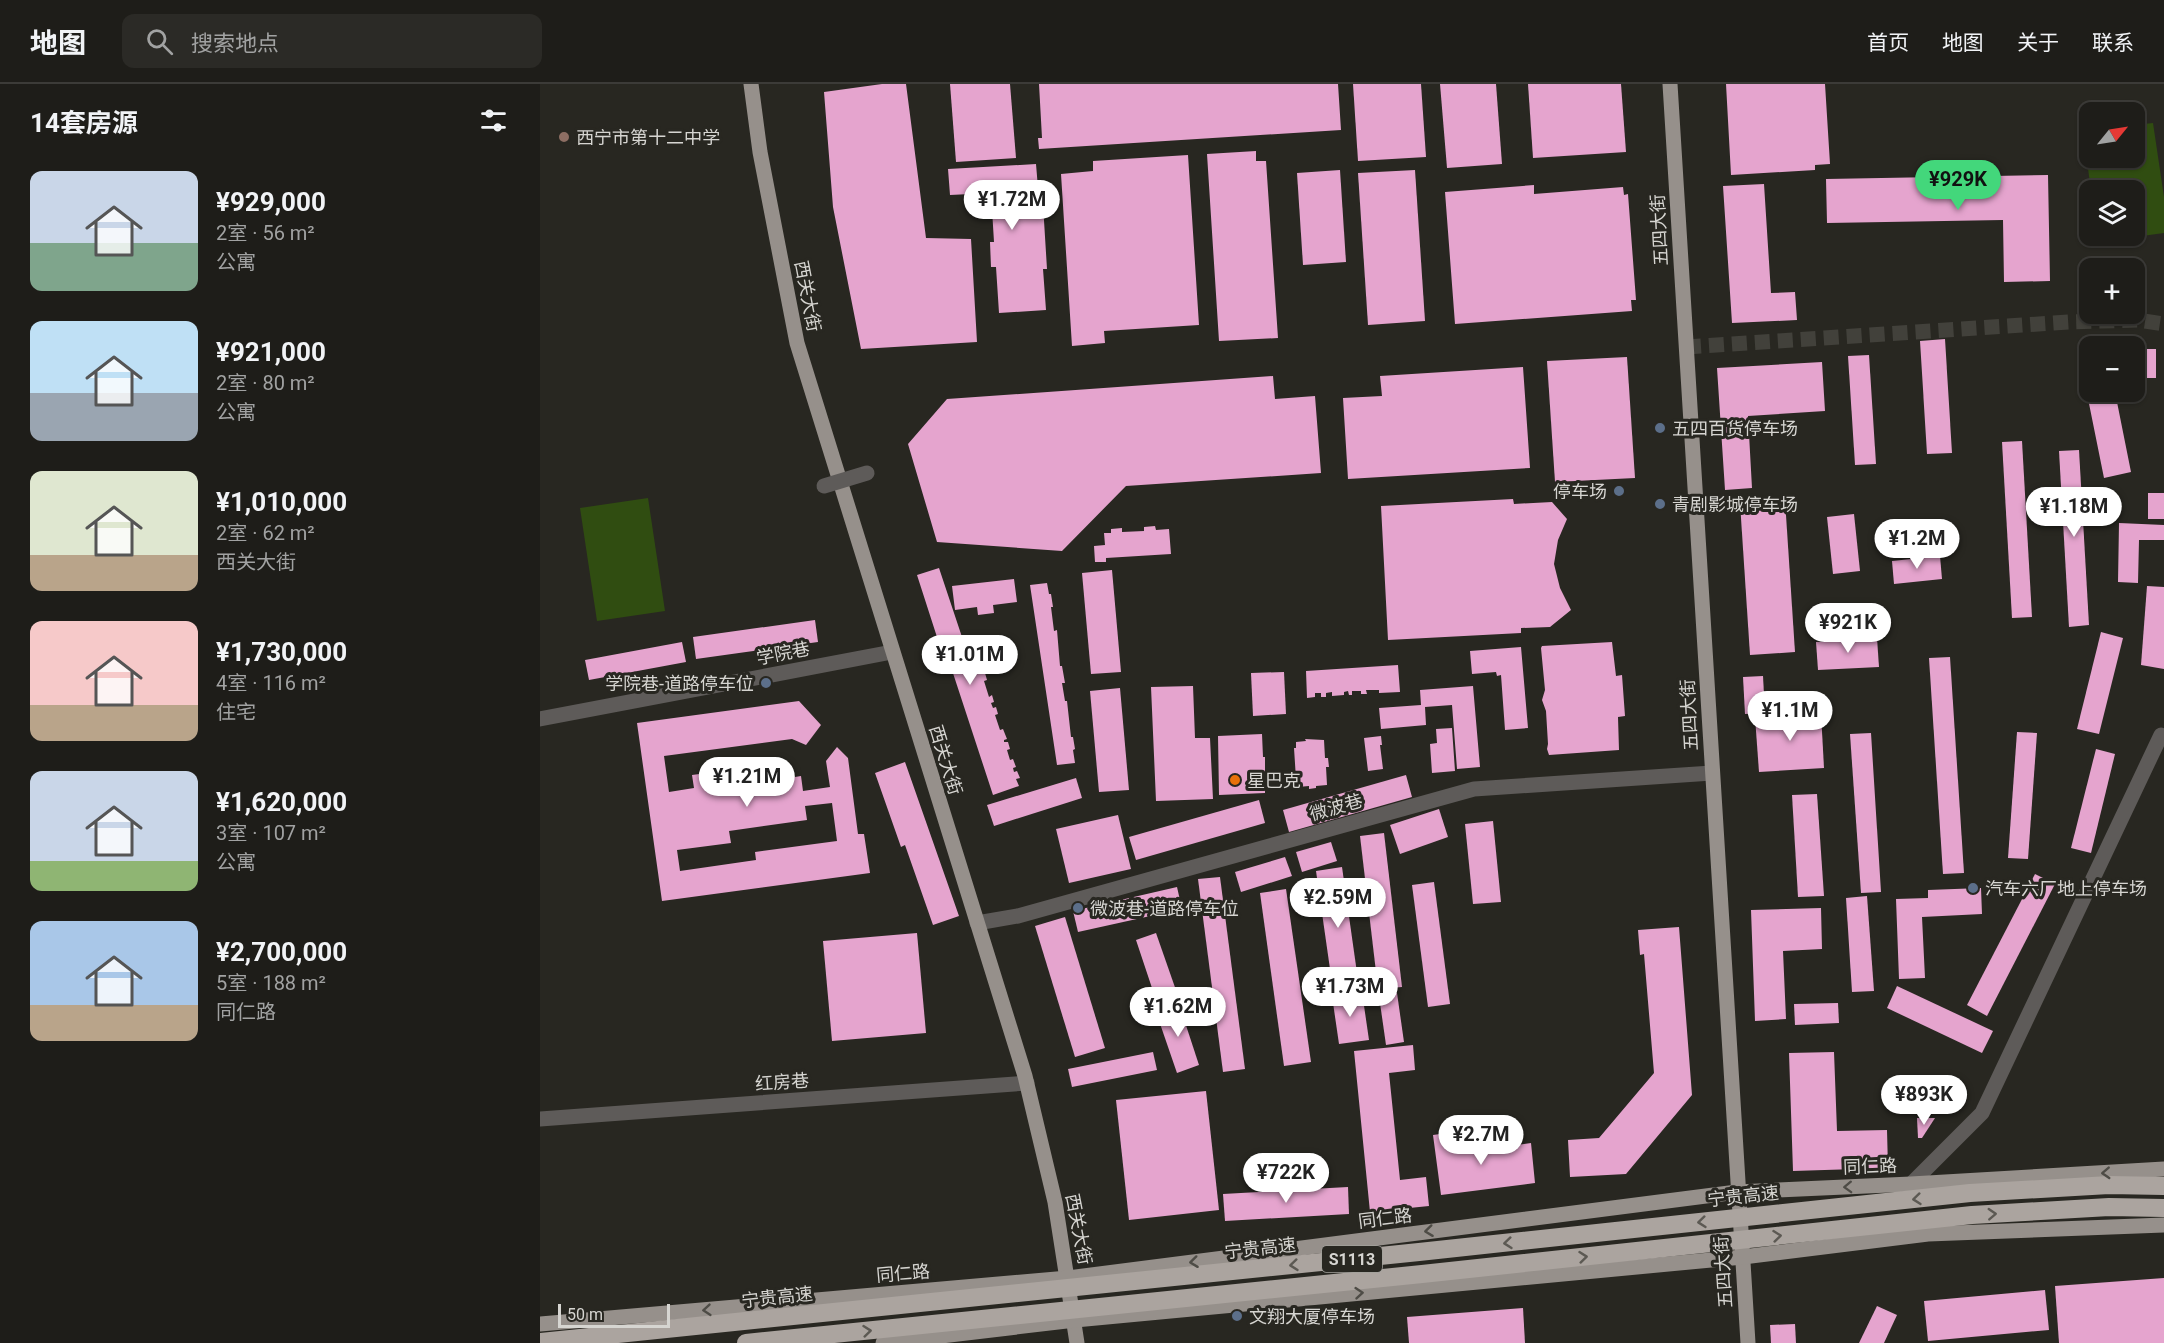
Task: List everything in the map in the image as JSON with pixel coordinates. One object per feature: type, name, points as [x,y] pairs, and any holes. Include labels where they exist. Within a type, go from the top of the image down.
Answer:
[{"type":"highway","name":"宁贵高速","points":[[540,1342],[1970,1193],[2109,1185],[2164,1186]]},
{"type":"highway","name":"S1113","points":[[746,1343],[1972,1215],[2109,1207],[2164,1208]]},
{"type":"main road","name":"西关大街","points":[[751,84],[760,152],[797,343],[1027,1083],[1055,1202],[1077,1343]]},
{"type":"main road","name":"五四大街","points":[[1670,84],[1748,1343]]},
{"type":"main road","name":"同仁路","points":[[540,1324],[1068,1278],[1737,1192],[2164,1169]]},
{"type":"main road","points":[[883,1343],[1074,1320],[1743,1257],[1928,1234],[2164,1225]]},
{"type":"street","points":[[824,486],[867,473]]},
{"type":"street","name":"学院巷","points":[[540,719],[892,652]]},
{"type":"street","points":[[1911,1184],[1982,1113],[2161,735]]},
{"type":"street","name":"微波巷","points":[[977,923],[1018,916],[1474,789],[1712,773]]},
{"type":"street","name":"红房巷","points":[[540,1119],[1027,1083]]},
{"type":"green space","points":[[2153,123],[2164,197],[2164,233],[2145,236],[2145,180],[2090,180],[2088,168],[2145,168],[2145,124]]},
{"type":"green space","points":[[648,498],[665,611],[597,621],[580,508]]},
{"type":"building","points":[[882,84],[906,84],[926,238],[971,239],[977,342],[861,349],[833,207],[824,92]]},
{"type":"building","points":[[950,84],[1010,84],[1016,158],[956,162]]},
{"type":"building","points":[[1039,84],[1338,84],[1341,130],[1039,149],[1038,138],[1042,138]]},
{"type":"building","points":[[1353,84],[1421,84],[1426,157],[1358,161]]},
{"type":"building","points":[[1440,84],[1496,84],[1502,164],[1447,168]]},
{"type":"building","points":[[1528,84],[1621,84],[1626,152],[1533,158]]},
{"type":"building","points":[[1726,84],[1825,84],[1830,164],[1815,165],[1815,170],[1731,175]]},
{"type":"building","points":[[1256,151],[1256,161],[1266,161],[1278,338],[1219,341],[1207,154]]},
{"type":"building","points":[[1188,155],[1199,325],[1104,331],[1105,343],[1072,346],[1061,174],[1093,171],[1093,161]]},
{"type":"building","points":[[1036,164],[1038,188],[1042,188],[1047,269],[1043,269],[1046,310],[999,313],[996,267],[991,267],[990,242],[994,242],[991,193],[950,195],[948,169]]},
{"type":"building","points":[[1340,170],[1346,262],[1303,265],[1297,173]]},
{"type":"building","points":[[1415,170],[1425,321],[1368,325],[1358,173]]},
{"type":"building","points":[[2048,175],[2050,281],[2004,282],[2003,220],[1827,223],[1826,179]]},
{"type":"building","points":[[1764,184],[1771,293],[1795,292],[1797,320],[1732,323],[1723,186]]},
{"type":"building","points":[[1534,185],[1534,194],[1623,187],[1624,195],[1628,194],[1636,300],[1631,300],[1632,311],[1455,324],[1445,192]]},
{"type":"building","points":[[1945,339],[1952,453],[1927,454],[1920,341]]},
{"type":"building","points":[[2145,349],[2156,349],[2156,378],[2145,378]]},
{"type":"building","points":[[1869,355],[1876,464],[1855,465],[1848,356]]},
{"type":"building","points":[[1627,357],[1635,478],[1555,482],[1547,361]]},
{"type":"building","points":[[1822,362],[1825,411],[1748,416],[1752,488],[1725,490],[1717,368]]},
{"type":"building","points":[[1523,367],[1530,468],[1348,479],[1343,398],[1382,396],[1380,376]]},
{"type":"building","points":[[1273,376],[1275,399],[1315,396],[1321,473],[1126,486],[1062,551],[937,542],[908,444],[947,399]]},
{"type":"building","points":[[2089,402],[2117,402],[2131,472],[2104,478]]},
{"type":"building","points":[[2022,441],[2032,617],[2012,618],[2002,442]]},
{"type":"building","points":[[2079,450],[2089,625],[2069,627],[2059,451]]},
{"type":"building","points":[[2148,493],[2164,493],[2164,519],[2148,519]]},
{"type":"building","points":[[1513,499],[1514,504],[1552,502],[1567,519],[1558,540],[1554,564],[1560,588],[1571,610],[1550,627],[1521,628],[1521,633],[1388,640],[1381,506]]},
{"type":"building","points":[[1785,500],[1795,652],[1750,655],[1740,503]]},
{"type":"building","points":[[1854,514],[1860,571],[1833,574],[1827,517]]},
{"type":"building","points":[[2119,523],[2164,525],[2164,540],[2139,540],[2138,583],[2118,582]]},
{"type":"building","points":[[1155,526],[1156,530],[1169,529],[1171,554],[1106,558],[1106,562],[1095,562],[1094,546],[1105,545],[1104,533],[1111,533],[1111,529],[1122,528],[1122,532],[1144,531],[1144,527]]},
{"type":"building","points":[[1940,556],[1942,579],[1894,584],[1892,561]]},
{"type":"building","points":[[939,568],[969,658],[975,655],[978,662],[981,661],[983,669],[980,670],[982,674],[985,673],[987,680],[984,681],[989,697],[992,695],[993,708],[996,707],[998,714],[995,715],[1000,730],[1003,729],[1007,739],[1004,742],[1008,742],[1010,749],[1007,750],[1010,760],[1013,759],[1016,767],[1013,768],[1014,772],[1017,771],[1020,778],[1016,779],[1019,786],[993,795],[950,664],[946,665],[917,575]]},
{"type":"building","points":[[1112,570],[1121,672],[1091,674],[1082,573]]},
{"type":"building","points":[[1014,579],[1017,602],[993,605],[994,613],[978,615],[977,607],[955,610],[952,586]]},
{"type":"building","points":[[1047,583],[1049,594],[1051,594],[1054,631],[1057,630],[1060,666],[1062,666],[1065,683],[1062,683],[1075,749],[1073,750],[1075,763],[1057,765],[1030,585]]},
{"type":"building","points":[[2147,586],[2164,587],[2164,669],[2141,665]]},
{"type":"building","points":[[815,620],[818,642],[696,659],[693,637]]},
{"type":"building","points":[[2101,632],[2123,638],[2099,734],[2077,729]]},
{"type":"building","points":[[1877,638],[1879,667],[1818,670],[1816,642]]},
{"type":"building","points":[[682,642],[686,662],[589,680],[585,660]]},
{"type":"building","points":[[1612,642],[1616,676],[1622,675],[1625,716],[1618,717],[1619,750],[1549,755],[1546,711],[1542,700],[1545,690],[1542,646]]},
{"type":"building","points":[[1521,647],[1528,728],[1505,730],[1501,675],[1497,676],[1496,672],[1472,674],[1470,651]]},
{"type":"building","points":[[1950,657],[1964,873],[1943,874],[1929,658]]},
{"type":"building","points":[[1398,665],[1400,692],[1379,693],[1379,690],[1366,690],[1367,694],[1352,691],[1352,695],[1349,695],[1348,691],[1344,692],[1344,695],[1332,696],[1332,692],[1326,693],[1326,697],[1321,697],[1321,693],[1315,693],[1315,697],[1307,698],[1306,671]]},
{"type":"building","points":[[1284,672],[1286,714],[1253,716],[1251,673]]},
{"type":"building","points":[[1763,676],[1765,713],[1745,714],[1743,677]]},
{"type":"building","points":[[1193,686],[1195,738],[1210,738],[1213,799],[1156,801],[1151,687]]},
{"type":"building","points":[[1473,686],[1480,767],[1457,769],[1452,705],[1425,707],[1426,725],[1381,729],[1379,708],[1421,705],[1420,690]]},
{"type":"building","points":[[1120,688],[1129,790],[1099,792],[1090,691]]},
{"type":"building","points":[[799,701],[821,725],[806,745],[792,739],[664,756],[669,792],[694,788],[692,775],[780,763],[783,779],[801,776],[803,791],[830,787],[826,761],[837,747],[848,758],[858,834],[864,834],[870,873],[662,901],[637,723]],"holes":[[[832,803],[837,841],[755,852],[756,860],[680,871],[677,850],[731,843],[729,831],[807,820],[805,806]]]},
{"type":"building","points":[[1821,713],[1824,768],[1759,772],[1755,717]]},
{"type":"building","points":[[1452,728],[1455,771],[1432,773],[1430,744],[1437,743],[1436,729]]},
{"type":"building","points":[[2017,732],[2037,733],[2028,859],[2008,858]]},
{"type":"building","points":[[1871,733],[1881,892],[1861,893],[1850,734]]},
{"type":"building","points":[[1262,734],[1263,757],[1265,757],[1265,793],[1219,795],[1218,736]]},
{"type":"building","points":[[1381,736],[1383,769],[1368,771],[1364,738]]},
{"type":"building","points":[[1305,739],[1324,740],[1325,758],[1328,758],[1329,767],[1326,767],[1327,785],[1309,789],[1309,786],[1298,787],[1294,748],[1296,748],[1296,742],[1306,741]]},
{"type":"building","points":[[2096,749],[2115,754],[2091,853],[2071,848]]},
{"type":"building","points":[[905,762],[959,916],[933,925],[905,845],[901,847],[875,773]]},
{"type":"building","points":[[1406,775],[1412,797],[1289,832],[1283,810]]},
{"type":"building","points":[[1076,778],[1082,798],[994,826],[987,805]]},
{"type":"building","points":[[1817,794],[1824,896],[1798,897],[1792,795]]},
{"type":"building","points":[[1259,800],[1265,823],[1136,860],[1129,837]]},
{"type":"building","points":[[1439,809],[1448,837],[1400,854],[1390,825]]},
{"type":"building","points":[[1118,815],[1131,869],[1069,883],[1056,829]]},
{"type":"building","points":[[1493,821],[1501,902],[1473,904],[1465,824]]},
{"type":"building","points":[[1384,833],[1402,987],[1378,989],[1360,836]]},
{"type":"building","points":[[1331,842],[1337,861],[1302,872],[1296,852]]},
{"type":"building","points":[[1285,857],[1292,876],[1241,892],[1235,872]]},
{"type":"building","points":[[1342,867],[1359,987],[1333,990],[1316,871]]},
{"type":"building","points":[[2035,874],[2055,884],[1987,1016],[1967,1005]]},
{"type":"building","points":[[1220,877],[1245,1069],[1223,1072],[1198,879]]},
{"type":"building","points":[[1434,882],[1450,1004],[1428,1007],[1412,885]]},
{"type":"building","points":[[1177,887],[1182,909],[1078,932],[1073,911]]},
{"type":"building","points":[[1981,888],[1982,914],[1922,917],[1925,978],[1899,979],[1896,899],[1928,898],[1928,890]]},
{"type":"building","points":[[1286,889],[1311,1062],[1284,1066],[1260,893]]},
{"type":"building","points":[[1867,896],[1874,991],[1852,992],[1846,898]]},
{"type":"building","points":[[1821,908],[1822,949],[1783,951],[1786,1019],[1755,1021],[1751,910]]},
{"type":"building","points":[[1065,917],[1105,1048],[1075,1057],[1035,926]]},
{"type":"building","points":[[1679,927],[1692,1095],[1626,1174],[1570,1177],[1568,1140],[1599,1138],[1654,1073],[1644,954],[1640,955],[1638,930]]},
{"type":"building","points":[[917,933],[926,1033],[832,1041],[823,941]]},
{"type":"building","points":[[1156,933],[1178,996],[1157,1003],[1136,940]]},
{"type":"building","points":[[1897,986],[1993,1031],[1982,1053],[1887,1008]]},
{"type":"building","points":[[1362,992],[1369,1040],[1339,1044],[1332,996]]},
{"type":"building","points":[[1397,993],[1404,1042],[1386,1045],[1379,996]]},
{"type":"building","points":[[1838,1003],[1839,1023],[1795,1025],[1794,1004]]},
{"type":"building","points":[[1179,1004],[1199,1065],[1177,1073],[1156,1012]]},
{"type":"building","points":[[1413,1045],[1415,1070],[1389,1073],[1400,1180],[1426,1177],[1429,1206],[1370,1212],[1354,1051]]},
{"type":"building","points":[[1153,1052],[1157,1070],[1072,1087],[1068,1069]]},
{"type":"building","points":[[1834,1052],[1837,1131],[1887,1130],[1888,1168],[1793,1171],[1789,1053]]},
{"type":"building","points":[[1206,1091],[1219,1210],[1129,1220],[1116,1100]]},
{"type":"building","points":[[1917,1118],[1935,1118],[1922,1138],[1918,1138]]},
{"type":"building","points":[[1461,1131],[1464,1152],[1531,1143],[1535,1183],[1441,1195],[1433,1135]]},
{"type":"building","points":[[1348,1187],[1349,1214],[1225,1221],[1223,1194]]},
{"type":"building","points":[[2164,1278],[2164,1343],[2059,1343],[2055,1286]]},
{"type":"building","points":[[2045,1290],[2049,1330],[1928,1341],[1924,1301]]},
{"type":"building","points":[[1877,1306],[1897,1315],[1884,1343],[1859,1343]]},
{"type":"building","points":[[1523,1308],[1525,1343],[1409,1343],[1407,1317]]},
{"type":"building","points":[[1795,1324],[1796,1343],[1771,1343],[1770,1325]]},
{"type":"tunnel","points":[[1686,347],[2069,322],[2137,320],[2164,324]]},
{"type":"place","name":"西宁市第十二中学","points":[[564,137]]},
{"type":"place","name":"五四百货停车场","points":[[1660,428]]},
{"type":"place","name":"停车场","points":[[1619,491]]},
{"type":"place","name":"青剧影城停车场","points":[[1660,504]]},
{"type":"place","name":"学院巷-道路停车位","points":[[766,683]]},
{"type":"place","name":"星巴克","points":[[1235,780]]},
{"type":"place","name":"汽车六厂地上停车场","points":[[1973,888]]},
{"type":"place","name":"微波巷-道路停车位","points":[[1078,908]]},
{"type":"place","name":"文翔大厦停车场","points":[[1237,1316]]}]
